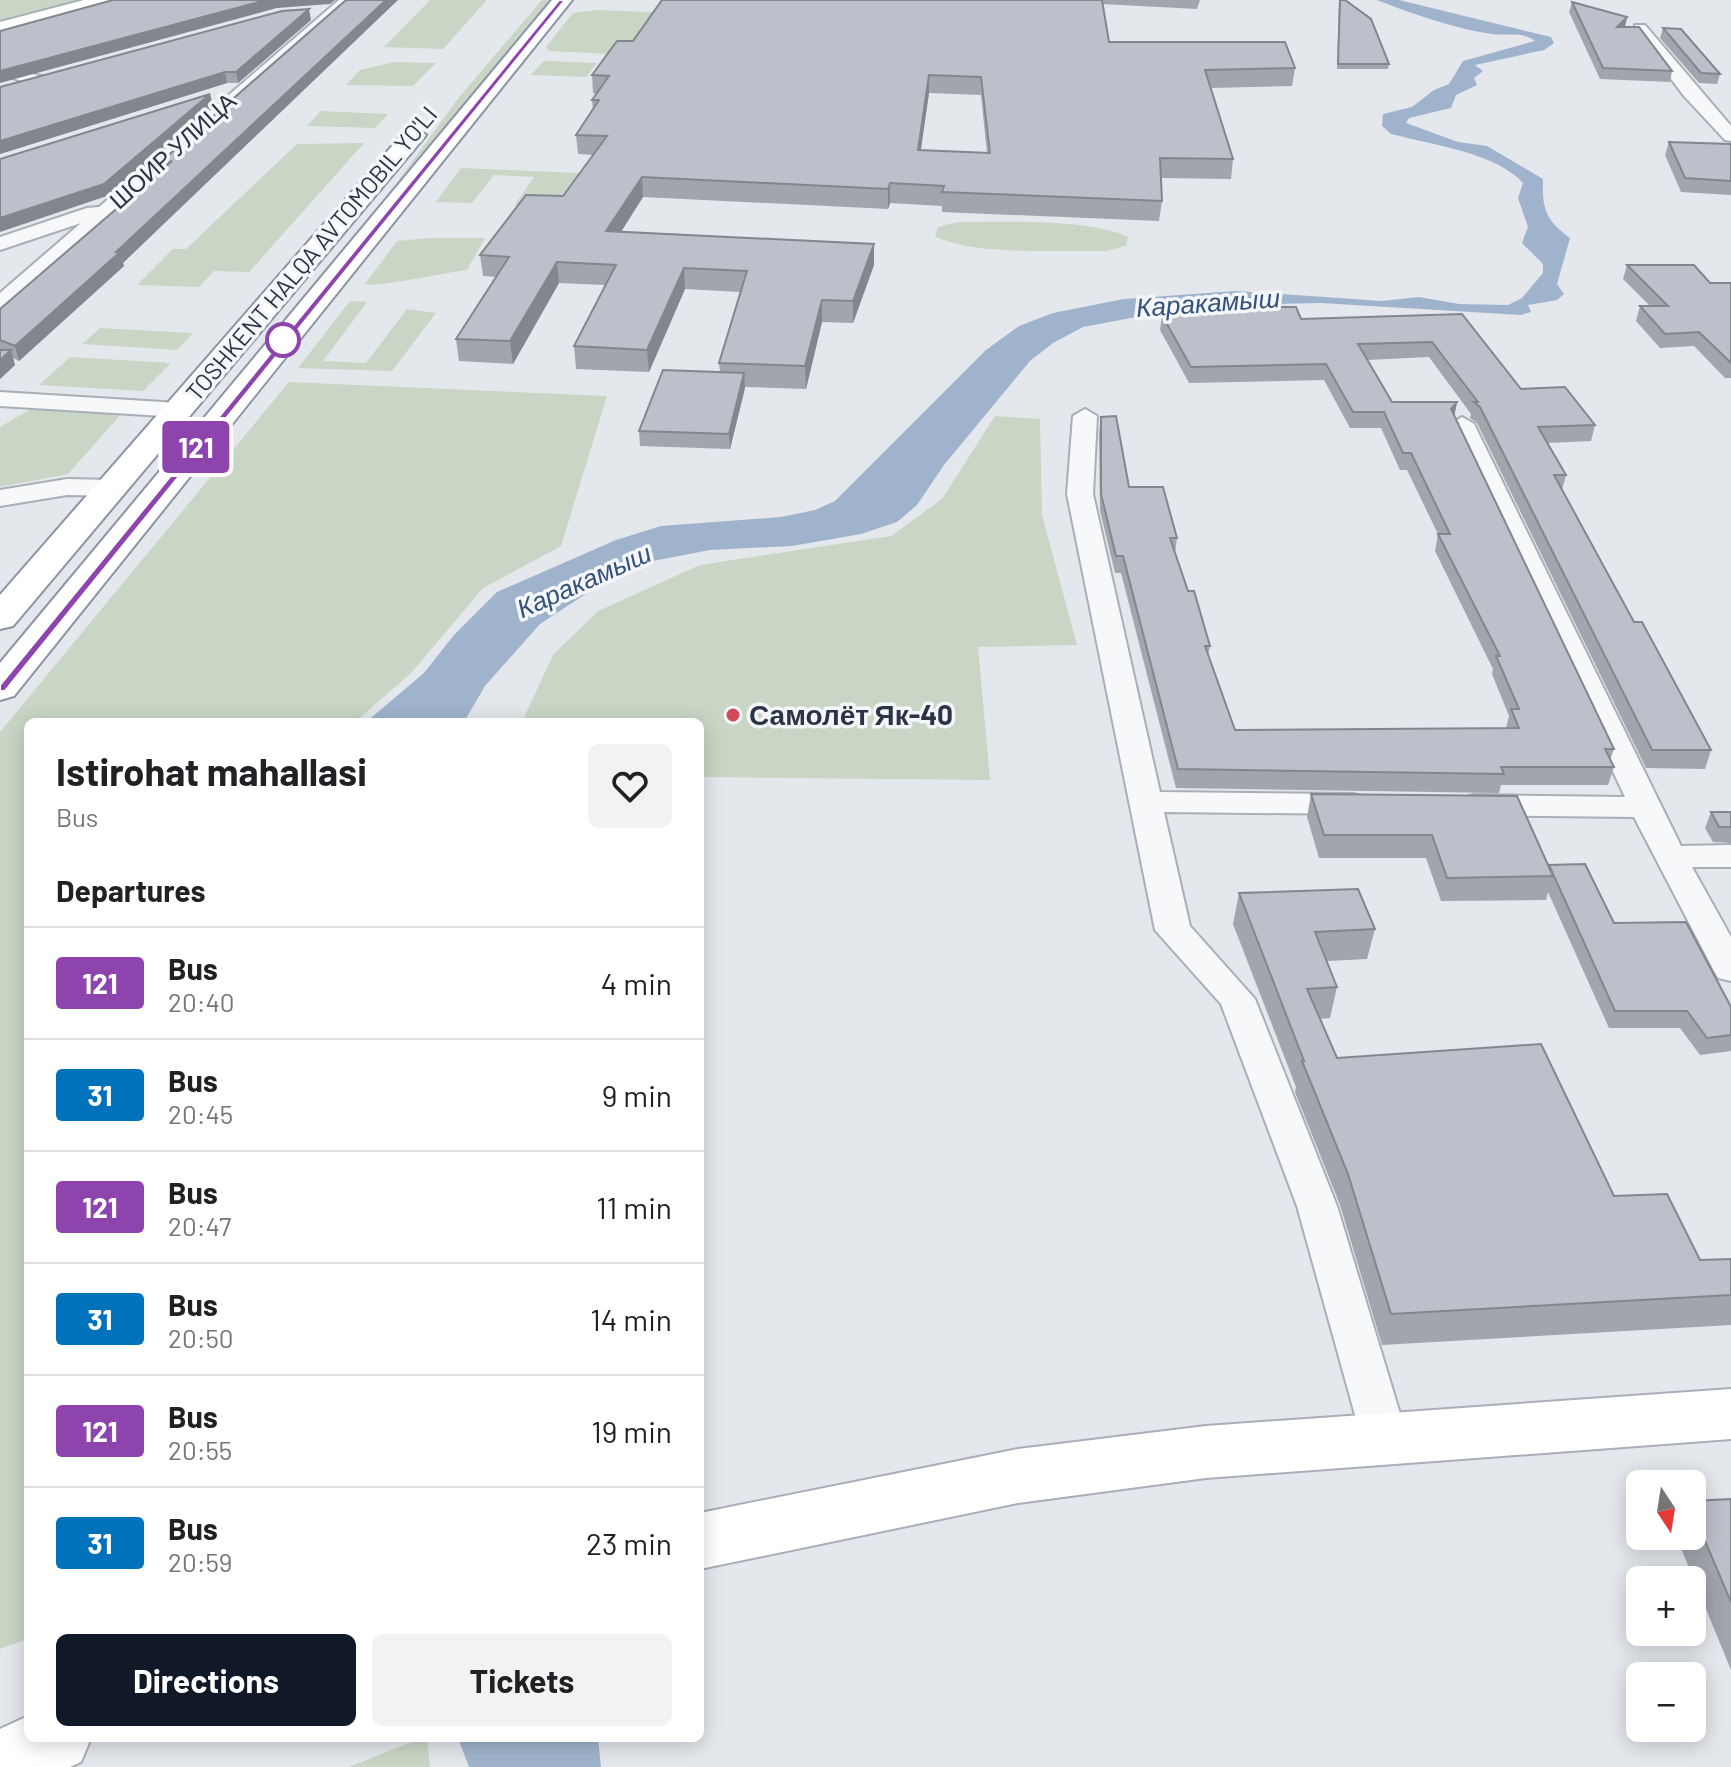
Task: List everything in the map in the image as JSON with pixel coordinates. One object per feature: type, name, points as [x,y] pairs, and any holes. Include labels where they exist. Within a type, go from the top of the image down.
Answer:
[{"type":"main road","points":[[0,28],[107,0]]},
{"type":"main road","points":[[480,58],[531,0]]},
{"type":"main road","name":"TOSHKENT HALQA AVTOMOBIL YO'LI","points":[[0,688],[562,0]]},
{"type":"main road","name":"TOSHKENT HALQA AVTOMOBIL YO'LI","points":[[0,618],[431,115]]},
{"type":"main road","points":[[342,217],[383,218]]},
{"type":"main road","points":[[704,1555],[1027,1501],[1215,1475],[1385,1440],[1731,1414]]},
{"type":"main road","points":[[0,1734],[24,1724]]},
{"type":"main road","points":[[0,1764],[48,1742]]},
{"type":"street","points":[[310,13],[342,5]]},
{"type":"street","name":"ШОИР УЛИЦА","points":[[0,304],[245,86],[342,5]]},
{"type":"street","points":[[1640,28],[1690,92],[1731,136]]},
{"type":"street","points":[[0,69],[44,79],[12,88]]},
{"type":"street","points":[[202,100],[245,86]]},
{"type":"street","points":[[0,244],[109,207]]},
{"type":"street","points":[[0,399],[179,410]]},
{"type":"street","points":[[1085,416],[1080,494],[1173,930],[1237,999],[1317,1206],[1385,1440]]},
{"type":"street","points":[[1462,424],[1670,857],[1731,969]]},
{"type":"street","points":[[0,498],[67,487],[112,488]]},
{"type":"street","points":[[1148,802],[1381,804]]},
{"type":"street","points":[[1443,805],[1646,807]]},
{"type":"street","points":[[1670,857],[1731,856]]},
{"type":"green space","points":[[0,0],[90,0],[0,23]]},
{"type":"green space","points":[[430,0],[487,0],[443,49],[384,47]]},
{"type":"green space","points":[[542,0],[551,0],[398,181],[460,96]]},
{"type":"green space","points":[[596,10],[675,13],[652,56],[549,51],[546,47],[573,13]]},
{"type":"green space","points":[[544,61],[597,63],[586,77],[531,75]]},
{"type":"green space","points":[[394,62],[436,63],[413,86],[346,85],[360,70]]},
{"type":"green space","points":[[321,111],[388,114],[375,128],[307,126]]},
{"type":"green space","points":[[364,143],[249,272],[214,271],[199,287],[137,285],[173,249],[186,249],[297,144]]},
{"type":"green space","points":[[461,168],[579,173],[559,198],[546,204],[515,205],[534,177],[494,175],[472,203],[436,202]]},
{"type":"green space","points":[[958,222],[1069,224],[1128,237],[1126,246],[1106,251],[1042,251],[971,247],[935,236],[938,227]]},
{"type":"green space","points":[[485,238],[467,270],[365,284],[397,241]]},
{"type":"green space","points":[[350,301],[367,302],[323,361],[366,363],[407,309],[436,313],[392,371],[298,368]]},
{"type":"green space","points":[[100,328],[193,333],[177,350],[82,344]]},
{"type":"green space","points":[[70,357],[171,363],[143,391],[39,385]]},
{"type":"green space","points":[[289,382],[607,396],[561,546],[483,588],[411,673],[360,718],[24,718],[24,1640],[0,1649],[0,732]]},
{"type":"green space","points":[[31,409],[123,412],[68,474],[0,487],[0,427]]},
{"type":"green space","points":[[995,416],[1040,419],[1042,515],[1077,645],[978,647],[990,780],[704,777],[704,718],[524,718],[553,655],[598,611],[700,565],[891,536],[942,499]]},
{"type":"green space","points":[[412,1742],[427,1742],[430,1767],[349,1767]]},
{"type":"water","name":"Каракамыш","points":[[1377,0],[1399,0],[1551,37],[1554,43],[1544,50],[1475,65],[1483,71],[1474,78],[1477,85],[1456,95],[1451,108],[1409,118],[1406,123],[1458,142],[1487,146],[1543,179],[1547,213],[1570,238],[1557,284],[1564,294],[1557,300],[1528,305],[1531,312],[1521,315],[1321,303],[1274,304],[1136,317],[1083,327],[1053,343],[1030,361],[944,465],[917,505],[897,522],[861,534],[792,546],[710,550],[653,561],[607,580],[540,624],[485,686],[466,718],[371,718],[424,673],[454,635],[497,592],[616,540],[661,526],[781,517],[815,510],[835,501],[986,350],[1019,326],[1053,313],[1124,299],[1236,291],[1382,301],[1419,297],[1459,304],[1508,305],[1522,298],[1543,273],[1543,264],[1522,243],[1528,227],[1518,198],[1523,183],[1497,164],[1480,157],[1391,134],[1382,126],[1383,114],[1412,107],[1434,90],[1449,84],[1463,61],[1535,41],[1520,35],[1462,28]]},
{"type":"water","points":[[460,1742],[598,1742],[601,1767],[469,1767]]},
{"type":"building","points":[[113,0],[266,0],[0,71],[0,31]]},
{"type":"building","points":[[346,0],[386,0],[116,252],[120,252],[15,346],[0,340],[0,309],[172,161],[156,166]]},
{"type":"building","points":[[662,0],[1102,0],[1109,42],[1285,42],[1295,68],[1205,70],[1233,159],[1160,158],[1162,201],[942,192],[944,186],[890,183],[888,189],[642,177],[606,231],[874,244],[853,301],[822,300],[805,366],[719,363],[747,271],[684,268],[647,350],[574,346],[616,265],[557,262],[510,341],[456,339],[509,257],[480,255],[526,195],[563,196],[607,136],[576,135],[599,100],[592,100],[609,76],[592,75],[617,41],[633,41]],"holes":[[[929,75],[981,77],[990,153],[918,150]]]},
{"type":"building","points":[[1340,0],[1345,0],[1371,19],[1389,64],[1338,64]]},
{"type":"building","points":[[1572,2],[1627,17],[1617,27],[1639,27],[1672,71],[1603,68]]},
{"type":"building","points":[[309,9],[236,72],[225,72],[0,141],[0,87],[282,11]]},
{"type":"building","points":[[1663,28],[1681,29],[1720,74],[1701,73]]},
{"type":"building","points":[[210,94],[104,184],[0,218],[0,159]]},
{"type":"building","points":[[1669,142],[1731,144],[1731,181],[1685,178]]},
{"type":"building","points":[[1627,265],[1694,265],[1710,283],[1731,283],[1731,363],[1699,332],[1665,334],[1640,306],[1668,306]]},
{"type":"building","points":[[1217,307],[1296,307],[1301,319],[1462,314],[1521,389],[1565,387],[1595,425],[1538,427],[1566,475],[1554,475],[1634,622],[1642,622],[1711,750],[1652,750],[1480,407],[1474,402],[1478,402],[1432,342],[1358,344],[1392,402],[1457,402],[1451,409],[1614,749],[1605,749],[1614,767],[1501,767],[1504,774],[1178,769],[1123,556],[1116,556],[1101,494],[1101,417],[1116,416],[1129,487],[1163,487],[1177,538],[1170,538],[1188,591],[1194,591],[1210,646],[1205,646],[1235,730],[1519,728],[1511,709],[1519,709],[1496,656],[1500,656],[1438,534],[1450,534],[1411,453],[1403,453],[1384,412],[1353,412],[1326,364],[1191,367],[1162,315]]},
{"type":"building","points":[[0,350],[11,350],[0,360]]},
{"type":"building","points":[[663,370],[744,373],[729,434],[639,431]]},
{"type":"building","points":[[1311,794],[1517,796],[1553,876],[1447,878],[1432,835],[1324,835]]},
{"type":"building","points":[[1711,812],[1731,812],[1731,827],[1719,827]]},
{"type":"building","points":[[1585,864],[1614,923],[1686,922],[1731,1007],[1731,1035],[1707,1038],[1687,1011],[1615,1011],[1549,865]]},
{"type":"building","points":[[1358,889],[1375,929],[1315,932],[1337,987],[1307,989],[1337,1058],[1541,1044],[1614,1196],[1667,1194],[1700,1260],[1731,1259],[1731,1295],[1391,1314],[1348,1174],[1239,893]]},
{"type":"building","points":[[1731,1499],[1731,1602],[1706,1543],[1706,1500]]},
{"type":"bus line","name":"121","points":[[0,688],[562,0]]},
{"type":"place","name":"Самолёт Як-40","points":[[733,715]]}]
